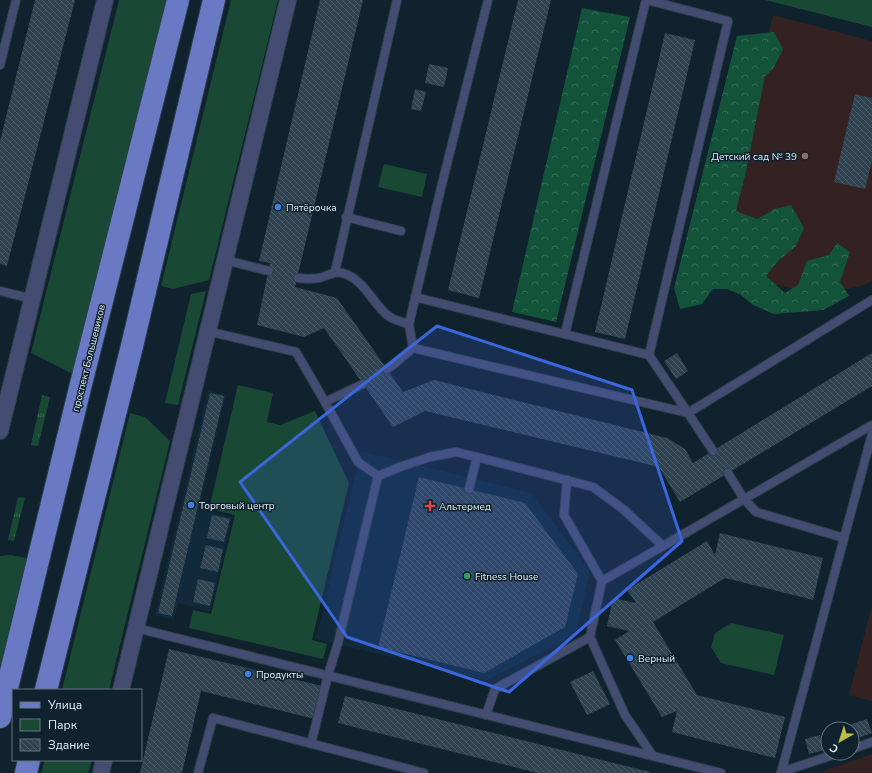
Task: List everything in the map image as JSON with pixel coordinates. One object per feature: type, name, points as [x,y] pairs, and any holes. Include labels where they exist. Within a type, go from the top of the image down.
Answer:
[{"type":"main road","name":"проспект Большевиков","points":[[0,717],[80,388],[178,0]]},
{"type":"main road","points":[[46,689],[132,346],[214,0]]},
{"type":"main road","points":[[26,773],[29,761]]},
{"type":"street","points":[[0,431],[105,0]]},
{"type":"street","points":[[121,689],[288,0]]},
{"type":"street","points":[[101,773],[104,761]]},
{"type":"lane","points":[[0,65],[16,0]]},
{"type":"lane","points":[[335,272],[346,217],[397,0]]},
{"type":"lane","points":[[413,348],[409,324],[488,0]]},
{"type":"lane","points":[[565,334],[647,0],[728,21],[649,355]]},
{"type":"lane","points":[[346,217],[401,231]]},
{"type":"lane","points":[[225,260],[269,271]]},
{"type":"lane","points":[[298,278],[309,279],[335,272],[348,275],[360,283],[388,316],[409,324]]},
{"type":"lane","points":[[0,291],[33,299]]},
{"type":"lane","points":[[415,297],[649,355],[713,451]]},
{"type":"lane","points":[[413,348],[688,413],[872,300]]},
{"type":"lane","points":[[207,331],[296,352],[358,462],[378,476]]},
{"type":"lane","points":[[387,369],[413,348]]},
{"type":"lane","points":[[325,402],[363,384]]},
{"type":"lane","points":[[602,581],[872,425]]},
{"type":"lane","points":[[781,772],[872,434]]},
{"type":"lane","points":[[378,476],[430,457],[456,452],[477,457],[593,487],[623,508],[663,546]]},
{"type":"lane","points":[[469,489],[477,457]]},
{"type":"lane","points":[[728,473],[744,499],[756,512],[844,538]]},
{"type":"lane","points":[[311,744],[328,675],[338,643],[378,476]]},
{"type":"lane","points":[[567,480],[564,515],[602,581],[590,637],[625,715],[653,756]]},
{"type":"lane","points":[[136,628],[721,773]]},
{"type":"lane","points":[[486,715],[495,689],[590,637]]},
{"type":"lane","points":[[198,773],[212,718],[424,773]]},
{"type":"lane","points":[[860,746],[872,742]]},
{"type":"lane","points":[[781,772],[820,759]]},
{"type":"highlighted area","points":[[437,326],[632,390],[682,541],[509,692],[347,637],[240,482]]},
{"type":"shaded area","name":"Детский сад № 39","points":[[773,15],[872,41],[872,281],[865,285],[821,295],[711,270]]},
{"type":"shaded area","points":[[208,390],[226,395],[199,509],[232,517],[210,611],[178,603],[174,620],[155,615]]},
{"type":"shaded area","points":[[361,451],[532,493],[590,572],[575,635],[487,680],[316,639]]},
{"type":"shaded area","points":[[872,605],[872,701],[849,695]]},
{"type":"shaded area","points":[[872,754],[872,773],[818,773],[852,761],[860,761],[860,758]]},
{"type":"green space","points":[[119,0],[166,0],[73,374],[31,353]]},
{"type":"green space","points":[[231,0],[278,0],[209,280],[173,289],[161,286]]},
{"type":"green space","points":[[765,0],[872,0],[872,27]]},
{"type":"green space","points":[[582,8],[630,17],[556,322],[512,312]]},
{"type":"green space","points":[[774,32],[783,49],[773,69],[765,76],[746,171],[736,211],[757,219],[775,209],[791,205],[804,228],[796,246],[777,262],[766,276],[785,293],[798,285],[807,261],[829,255],[837,243],[850,252],[840,282],[849,296],[823,310],[774,314],[753,305],[741,295],[727,289],[713,289],[702,304],[680,309],[674,288],[737,36]]},
{"type":"green space","points":[[384,164],[427,174],[422,197],[378,187]]},
{"type":"green space","points":[[206,291],[178,405],[165,403],[191,294]]},
{"type":"green space","points":[[238,385],[273,393],[267,422],[280,425],[315,411],[349,483],[312,640],[327,644],[323,659],[189,628],[193,610],[211,614],[235,515],[209,509]]},
{"type":"green space","points":[[42,395],[50,397],[38,446],[31,445]]},
{"type":"green space","points":[[130,413],[145,417],[170,441],[109,689],[62,689]]},
{"type":"green space","points":[[18,497],[25,498],[14,541],[8,540]]},
{"type":"green space","points":[[11,555],[27,558],[0,667],[0,556]]},
{"type":"green space","points":[[731,623],[784,635],[774,675],[721,663],[711,647],[715,633]]},
{"type":"green space","points":[[45,761],[92,761],[88,773],[41,773]]},
{"type":"building","points":[[35,0],[75,0],[7,266],[0,264],[0,141]]},
{"type":"building","points":[[320,0],[363,0],[295,287],[337,298],[403,392],[434,380],[667,438],[685,449],[693,463],[872,353],[872,386],[680,502],[659,467],[425,411],[393,427],[324,328],[304,337],[257,325],[270,263],[259,261]]},
{"type":"building","points":[[518,0],[551,0],[479,298],[448,290]]},
{"type":"building","points":[[665,33],[695,40],[625,339],[595,332]]},
{"type":"building","points":[[429,64],[448,68],[444,87],[425,83]]},
{"type":"building","points":[[415,89],[426,92],[421,111],[411,109]]},
{"type":"building","points":[[855,94],[872,98],[872,161],[865,189],[834,182]]},
{"type":"building","points":[[677,353],[688,371],[676,379],[664,361]]},
{"type":"building","name":"Торговый центр","points":[[210,393],[224,396],[172,616],[158,613]]},
{"type":"building","points":[[419,477],[525,503],[578,574],[565,627],[484,673],[378,647]]},
{"type":"building","points":[[212,515],[230,519],[224,542],[207,538]]},
{"type":"building","points":[[720,533],[823,558],[813,600],[725,578],[653,622],[697,695],[785,717],[775,758],[672,732],[677,711],[662,717],[615,640],[629,631],[607,626],[613,598],[636,603],[627,590],[707,541],[715,555]]},
{"type":"building","points":[[206,545],[223,549],[218,572],[200,568]]},
{"type":"building","points":[[198,579],[215,583],[210,606],[193,602]]},
{"type":"building","points":[[169,649],[322,686],[315,719],[201,691],[182,773],[140,773]]},
{"type":"building","points":[[593,671],[610,704],[587,715],[570,682]]},
{"type":"building","points":[[345,696],[650,773],[538,773],[338,723]]},
{"type":"building","points":[[867,719],[872,733],[860,737],[860,721]]},
{"type":"building","points":[[820,735],[820,751],[809,754],[805,739]]},
{"type":"place","name":"Детский сад № 39","points":[[805,156]]},
{"type":"place","name":"Пятёрочка","points":[[278,207]]},
{"type":"place","name":"Торговый центр","points":[[191,505]]},
{"type":"place","name":"Альтермед","points":[[430,506]]},
{"type":"place","name":"Fitness House","points":[[467,576]]},
{"type":"place","name":"Верный","points":[[630,658]]},
{"type":"place","name":"Продукты","points":[[248,674]]}]
